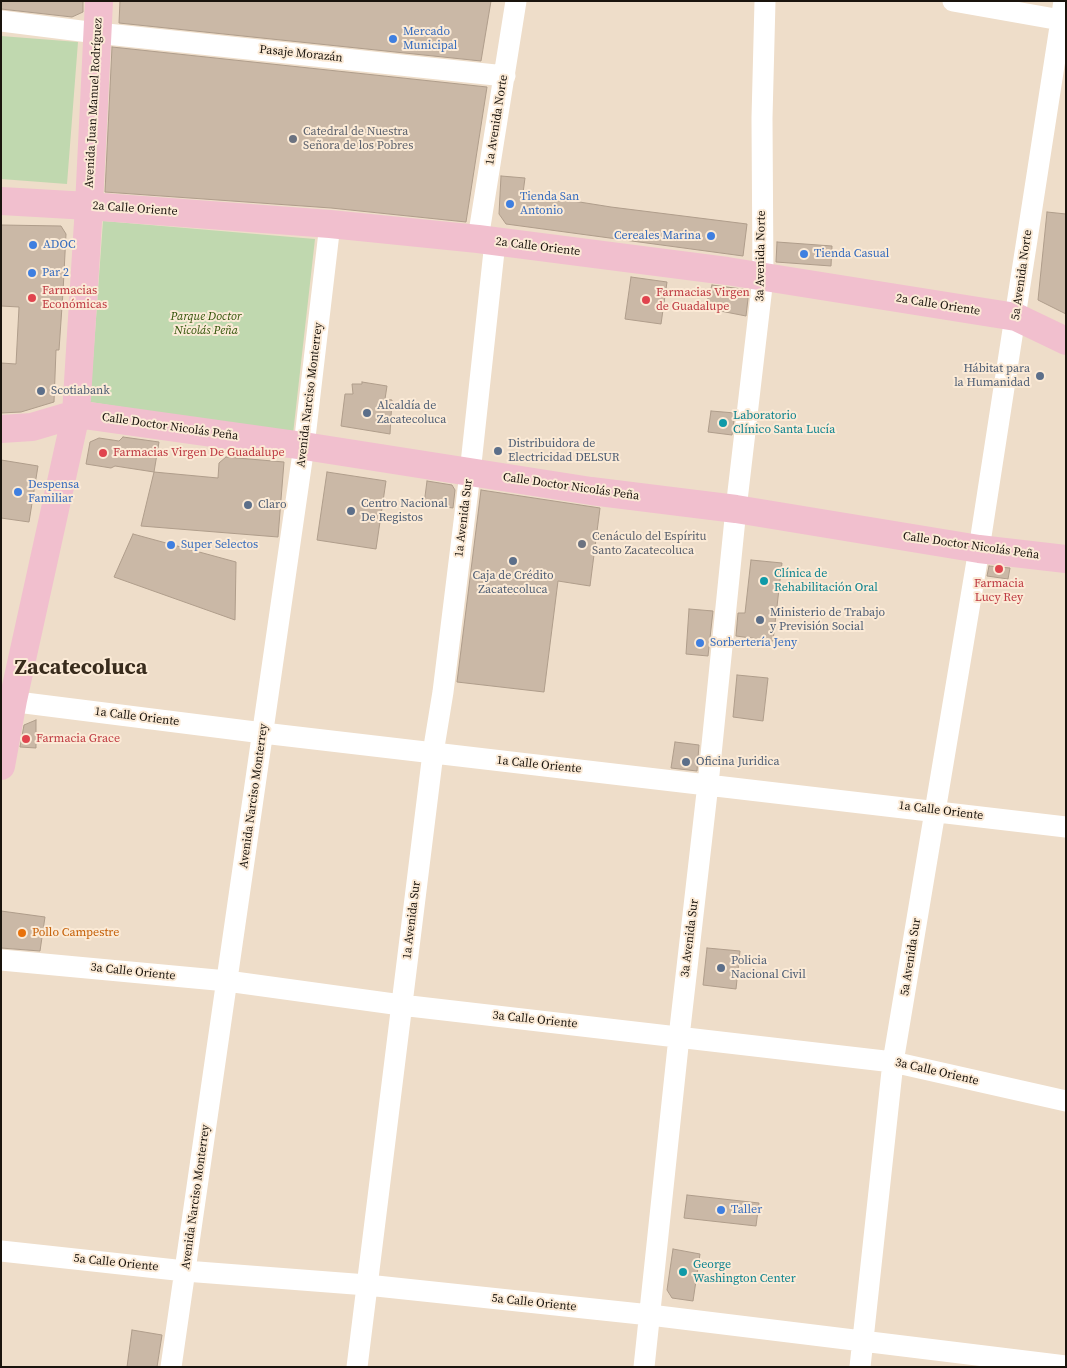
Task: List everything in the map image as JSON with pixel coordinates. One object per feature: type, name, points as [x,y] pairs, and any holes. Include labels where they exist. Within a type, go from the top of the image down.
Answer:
[{"type":"main road","name":"Avenida Juan Manuel Rodríguez","points":[[1,766],[7,700],[76,414],[99,1]]},
{"type":"main road","name":"2a Calle Oriente","points":[[1,200],[330,224],[487,240],[727,271],[1016,317],[1066,341]]},
{"type":"main road","points":[[1,429],[32,427],[76,414]]},
{"type":"main road","name":"Calle Doctor Nicolás Peña","points":[[76,414],[304,446],[591,491],[736,509],[979,549],[1066,559]]},
{"type":"street","name":"1a Avenida Norte","points":[[470,473],[487,240],[505,76],[516,1]]},
{"type":"street","name":"3a Avenida Norte","points":[[736,509],[763,278],[762,118],[765,1]]},
{"type":"street","points":[[953,1],[1063,14]]},
{"type":"street","name":"5a Avenida Norte","points":[[979,549],[1063,14]]},
{"type":"street","name":"Pasaje Morazán","points":[[1,20],[97,33],[505,76]]},
{"type":"street","name":"Avenida Narciso Monterrey","points":[[171,1367],[304,446],[330,224]]},
{"type":"street","name":"1a Avenida Sur","points":[[357,1367],[401,1005],[470,473]]},
{"type":"street","name":"3a Avenida Sur","points":[[644,1367],[736,509]]},
{"type":"street","name":"5a Avenida Sur","points":[[860,1367],[893,1062],[979,549]]},
{"type":"street","name":"1a Calle Oriente","points":[[7,700],[263,733],[1066,826]]},
{"type":"street","name":"3a Calle Oriente","points":[[1,960],[226,981],[401,1005],[893,1062],[1066,1101]]},
{"type":"street","name":"5a Calle Oriente","points":[[1,1251],[185,1271],[367,1285],[650,1315],[1066,1366]]},
{"type":"green space","points":[[1,36],[78,42],[67,184],[1,179]]},
{"type":"green space","name":"Parque Doctor Nicolás Peña","points":[[103,221],[315,239],[293,434],[90,402]]},
{"type":"building","points":[[1,1],[83,1],[83,12],[72,17],[1,9]]},
{"type":"building","name":"Mercado Municipal","points":[[120,1],[491,1],[481,61],[119,23]]},
{"type":"building","name":"Catedral de Nuestra Señora de los Pobres","points":[[112,47],[487,87],[466,222],[331,208],[105,192]]},
{"type":"building","points":[[501,176],[525,178],[523,193],[611,207],[747,224],[743,256],[506,224],[499,214]]},
{"type":"building","points":[[1047,212],[1066,214],[1066,314],[1038,300]]},
{"type":"building","points":[[1,225],[61,226],[66,234],[59,350],[56,350],[54,402],[21,412],[1,413],[1,363],[16,364],[19,307],[1,306]]},
{"type":"building","name":"Tienda Casual","points":[[777,242],[832,246],[831,266],[776,262]]},
{"type":"building","name":"Farmacias Virgen de Guadalupe","points":[[631,277],[667,282],[661,324],[625,319]]},
{"type":"building","points":[[712,285],[749,290],[746,316],[705,308]]},
{"type":"building","name":"Alcaldía de Zacatecoluca","points":[[362,382],[387,386],[385,399],[392,400],[390,434],[341,426],[345,394],[353,394],[352,384],[362,384]]},
{"type":"building","name":"Laboratorio Clínico Santa Lucía","points":[[711,411],[735,413],[732,435],[708,432]]},
{"type":"building","points":[[123,437],[159,442],[154,472],[86,464],[90,442],[99,438],[119,441]]},
{"type":"building","points":[[226,457],[284,462],[278,537],[141,526],[154,472],[218,478],[219,463]]},
{"type":"building","name":"Despensa Familiar","points":[[1,460],[38,466],[29,522],[1,518]]},
{"type":"building","name":"Centro Nacional De Registos","points":[[327,472],[386,481],[376,549],[317,540]]},
{"type":"building","points":[[427,481],[452,485],[455,490],[453,508],[424,504]]},
{"type":"building","name":"Caja de Crédito Zacatecoluca","points":[[481,490],[600,508],[590,586],[558,581],[544,692],[457,682]]},
{"type":"building","points":[[133,534],[236,562],[235,620],[114,577]]},
{"type":"building","points":[[751,560],[782,563],[773,641],[736,636],[738,613],[745,613]]},
{"type":"building","points":[[989,566],[1010,568],[1008,579],[987,576]]},
{"type":"building","points":[[689,609],[713,611],[708,656],[686,654]]},
{"type":"building","points":[[737,675],[768,678],[763,721],[733,717]]},
{"type":"building","name":"Farmacia Grace","points":[[36,720],[36,748],[20,747],[24,725]]},
{"type":"building","name":"Oficina Juridica","points":[[675,742],[699,745],[697,771],[671,768]]},
{"type":"building","name":"Pollo Campestre","points":[[1,911],[45,917],[40,951],[1,948]]},
{"type":"building","name":"Policia Nacional Civil","points":[[707,948],[740,951],[736,989],[703,985]]},
{"type":"building","name":"Taller","points":[[687,1195],[759,1203],[756,1226],[684,1218]]},
{"type":"building","name":"George Washington Center","points":[[673,1249],[700,1254],[693,1301],[672,1298],[667,1290]]},
{"type":"building","points":[[132,1330],[162,1335],[157,1367],[127,1367]]},
{"type":"place","name":"Mercado Municipal","points":[[393,39]]},
{"type":"place","name":"Catedral de Nuestra Señora de los Pobres","points":[[293,139]]},
{"type":"place","name":"Tienda San Antonio","points":[[510,204]]},
{"type":"place","name":"Cereales Marina","points":[[711,236]]},
{"type":"place","name":"ADOC","points":[[33,245]]},
{"type":"place","name":"Tienda Casual","points":[[804,254]]},
{"type":"place","name":"Par 2","points":[[32,273]]},
{"type":"place","name":"Farmacias Económicas","points":[[32,298]]},
{"type":"place","name":"Farmacias Virgen de Guadalupe","points":[[646,300]]},
{"type":"place","name":"Hábitat para la Humanidad","points":[[1040,376]]},
{"type":"place","name":"Scotiabank","points":[[41,391]]},
{"type":"place","name":"Alcaldía de Zacatecoluca","points":[[367,413]]},
{"type":"place","name":"Laboratorio Clínico Santa Lucía","points":[[723,423]]},
{"type":"place","name":"Distribuidora de Electricidad DELSUR","points":[[498,451]]},
{"type":"place","name":"Farmacias Virgen De Guadalupe","points":[[103,453]]},
{"type":"place","name":"Despensa Familiar","points":[[18,492]]},
{"type":"place","name":"Claro","points":[[248,505]]},
{"type":"place","name":"Centro Nacional De Registos","points":[[351,511]]},
{"type":"place","name":"Cenáculo del Espíritu Santo Zacatecoluca","points":[[582,544]]},
{"type":"place","name":"Super Selectos","points":[[171,545]]},
{"type":"place","name":"Caja de Crédito Zacatecoluca","points":[[513,561]]},
{"type":"place","name":"Farmacia Lucy Rey","points":[[999,569]]},
{"type":"place","name":"Clínica de Rehabilitación Oral","points":[[764,581]]},
{"type":"place","name":"Ministerio de Trabajo y Previsión Social","points":[[760,620]]},
{"type":"place","name":"Sorbertería Jeny","points":[[700,643]]},
{"type":"place","name":"Farmacia Grace","points":[[26,739]]},
{"type":"place","name":"Oficina Juridica","points":[[686,762]]},
{"type":"place","name":"Pollo Campestre","points":[[22,933]]},
{"type":"place","name":"Policia Nacional Civil","points":[[721,968]]},
{"type":"place","name":"Taller","points":[[721,1210]]},
{"type":"place","name":"George Washington Center","points":[[683,1272]]},
{"type":"district","name":"Zacatecoluca","points":[[81,668]]}]
